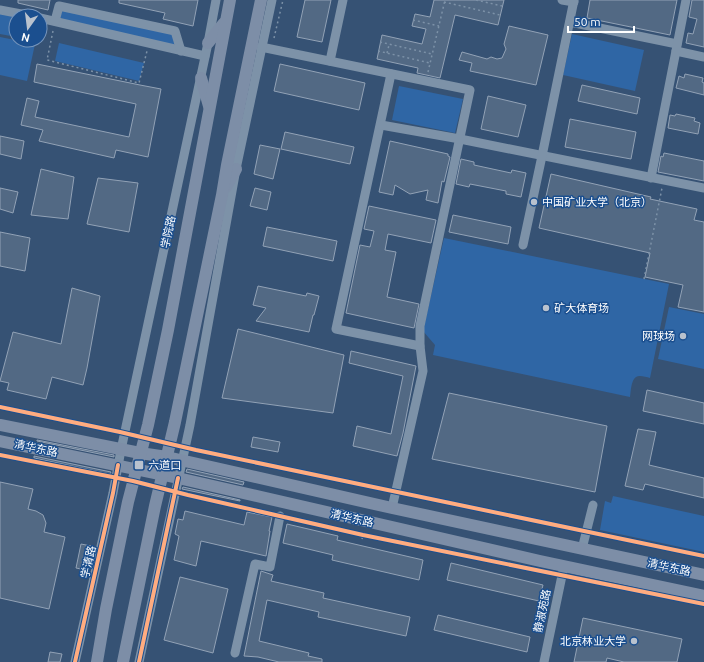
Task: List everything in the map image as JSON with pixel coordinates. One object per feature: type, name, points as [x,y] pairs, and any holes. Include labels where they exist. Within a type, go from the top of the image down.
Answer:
[{"type":"main road","name":"学院路","points":[[136,469],[148,424],[168,330],[230,0]]},
{"type":"main road","points":[[123,662],[155,506],[175,422],[222,195],[226,165],[261,0]]},
{"type":"main road","points":[[208,43],[226,21]]},
{"type":"main road","points":[[201,78],[209,107]]},
{"type":"main road","points":[[222,195],[236,169]]},
{"type":"main road","name":"清华东路","points":[[0,424],[140,454],[167,457],[392,508],[704,575]]},
{"type":"main road","name":"清华东路","points":[[0,441],[178,478],[551,563],[704,596]]},
{"type":"main road","points":[[97,662],[126,510],[136,469]]},
{"type":"main road","points":[[551,563],[555,543]]},
{"type":"main road","points":[[570,567],[582,549]]},
{"type":"street","name":"学院路","points":[[118,465],[201,78],[216,0]]},
{"type":"street","points":[[139,662],[190,425],[236,169],[272,0]]},
{"type":"street","points":[[330,61],[343,0]]},
{"type":"street","points":[[523,246],[574,1],[562,0]]},
{"type":"street","points":[[651,178],[686,0]]},
{"type":"street","points":[[55,21],[60,3],[175,31],[181,51]]},
{"type":"street","points":[[48,20],[205,56]]},
{"type":"street","points":[[570,22],[676,47],[704,57]]},
{"type":"street","points":[[261,47],[470,90],[420,326],[420,346],[423,370],[392,508]]},
{"type":"street","points":[[391,74],[336,329],[420,346]]},
{"type":"street","points":[[381,125],[460,139],[704,188]]},
{"type":"street","name":"学清路","points":[[75,662],[118,465]]},
{"type":"street","points":[[582,549],[593,505]]},
{"type":"street","points":[[235,653],[255,564],[270,567],[280,516]]},
{"type":"street","name":"静淑苑路","points":[[544,662],[570,567]]},
{"type":"path","points":[[274,38],[283,0]]},
{"type":"path","points":[[476,0],[502,6]]},
{"type":"path","points":[[428,74],[444,1],[500,15]]},
{"type":"path","points":[[413,20],[439,26]]},
{"type":"path","points":[[55,21],[47,60],[139,83],[149,43]]},
{"type":"path","points":[[380,42],[432,54]]},
{"type":"path","points":[[387,53],[389,44]]},
{"type":"path","points":[[378,50],[430,62]]},
{"type":"path","points":[[644,279],[664,180]]},
{"type":"path","points":[[356,533],[371,536]]},
{"type":"shaded area","points":[[61,7],[176,35],[174,47],[59,20]]},
{"type":"shaded area","points":[[0,12],[8,14],[8,36],[0,34]]},
{"type":"shaded area","points":[[572,34],[644,50],[635,91],[563,75]]},
{"type":"shaded area","points":[[0,37],[8,39],[8,48],[34,48],[27,81],[0,75]]},
{"type":"shaded area","points":[[59,43],[144,63],[139,81],[55,61]]},
{"type":"shaded area","points":[[399,86],[463,99],[455,133],[392,120]]},
{"type":"shaded area","name":"矿大体育场","points":[[444,238],[669,284],[650,378],[637,376],[632,384],[630,397],[433,355],[435,345],[423,331]]},
{"type":"shaded area","name":"网球场","points":[[669,307],[704,314],[704,369],[658,359]]},
{"type":"shaded area","points":[[613,496],[704,516],[704,552],[600,530],[605,501],[611,503]]},
{"type":"building","points":[[18,0],[50,0],[48,10],[48,8],[39,8],[18,3]]},
{"type":"building","points":[[119,0],[198,0],[193,26],[163,19],[165,13],[119,3]]},
{"type":"building","points":[[305,0],[331,0],[322,42],[297,37]]},
{"type":"building","points":[[434,0],[504,0],[498,25],[455,15],[440,78],[417,73],[418,68],[377,59],[382,35],[422,44],[426,29],[412,26],[415,14],[430,17]]},
{"type":"building","points":[[590,0],[677,0],[670,35],[587,18]]},
{"type":"building","points":[[692,0],[704,0],[704,47],[686,43],[688,33],[693,34],[697,19],[689,17]]},
{"type":"building","points":[[509,26],[548,35],[536,85],[470,71],[472,63],[459,60],[462,52],[487,59],[491,57],[497,59],[502,58],[506,49],[504,44]]},
{"type":"building","points":[[37,64],[161,89],[148,157],[116,150],[114,158],[39,141],[43,130],[21,125],[27,98],[39,101],[35,117],[129,137],[136,104],[34,82]]},
{"type":"building","points":[[280,64],[365,83],[359,110],[274,91]]},
{"type":"building","points":[[685,74],[703,78],[702,82],[704,83],[704,95],[676,88],[679,76],[684,78]]},
{"type":"building","points":[[582,85],[640,98],[637,114],[578,101]]},
{"type":"building","points":[[488,96],[526,105],[518,137],[481,129]]},
{"type":"building","points":[[676,114],[695,118],[694,121],[700,123],[698,134],[668,128],[670,115],[675,116]]},
{"type":"building","points":[[570,119],[636,132],[631,159],[565,147]]},
{"type":"building","points":[[285,132],[354,147],[350,164],[281,149]]},
{"type":"building","points":[[0,136],[24,141],[21,159],[0,154]]},
{"type":"building","points":[[390,141],[448,154],[450,157],[444,182],[442,181],[438,203],[426,200],[428,190],[410,194],[395,185],[393,195],[379,192]]},
{"type":"building","points":[[260,145],[280,149],[273,179],[254,174]]},
{"type":"building","points":[[664,153],[704,161],[704,181],[658,172],[661,156],[663,157]]},
{"type":"building","points":[[461,159],[474,162],[474,165],[511,173],[512,170],[526,173],[521,197],[506,194],[506,191],[470,184],[469,187],[456,184]]},
{"type":"building","points":[[41,169],[74,177],[68,219],[31,215]]},
{"type":"building","points":[[551,174],[651,197],[650,199],[697,209],[694,220],[704,222],[704,312],[678,307],[683,285],[645,277],[650,253],[539,228]]},
{"type":"building","points":[[98,178],[138,183],[129,232],[87,224]]},
{"type":"building","points":[[0,188],[18,192],[13,213],[0,209]]},
{"type":"building","points":[[255,188],[271,192],[267,210],[250,206]]},
{"type":"building","points":[[369,206],[436,220],[431,243],[388,234],[385,250],[396,252],[387,297],[419,304],[414,328],[346,313],[360,245],[370,247],[374,231],[364,229]]},
{"type":"building","points":[[453,215],[511,227],[508,244],[449,232]]},
{"type":"building","points":[[267,227],[337,241],[333,261],[263,246]]},
{"type":"building","points":[[0,232],[30,238],[25,271],[0,266]]},
{"type":"building","points":[[258,286],[306,296],[307,293],[319,296],[309,332],[256,321],[266,308],[253,305]]},
{"type":"building","points":[[72,288],[100,296],[83,385],[52,377],[46,399],[7,390],[9,383],[0,381],[13,332],[61,344]]},
{"type":"building","points":[[238,329],[344,355],[333,413],[222,398]]},
{"type":"building","points":[[351,351],[416,366],[397,456],[353,446],[357,426],[391,434],[403,376],[349,363]]},
{"type":"building","points":[[647,390],[704,403],[704,424],[643,411]]},
{"type":"building","points":[[449,393],[607,426],[595,492],[432,459]]},
{"type":"building","points":[[638,429],[656,432],[649,465],[704,478],[704,498],[645,484],[643,490],[625,486]]},
{"type":"building","points":[[253,437],[280,442],[278,452],[251,447]]},
{"type":"building","points":[[37,441],[114,455],[114,457]]},
{"type":"building","points":[[34,456],[111,472],[110,474],[34,458]]},
{"type":"building","points":[[187,469],[244,482],[243,485],[186,472]]},
{"type":"building","points":[[0,482],[33,489],[28,509],[43,515],[46,523],[44,532],[65,537],[49,609],[0,598]]},
{"type":"building","points":[[183,487],[240,500],[240,501],[182,489]]},
{"type":"building","points":[[185,511],[244,525],[247,512],[272,517],[266,556],[201,541],[196,566],[174,560],[179,536],[175,534],[178,519],[183,520]]},
{"type":"building","points":[[287,524],[338,536],[337,540],[423,560],[419,580],[332,560],[333,555],[283,543]]},
{"type":"building","points":[[81,544],[91,546],[86,570],[76,568]]},
{"type":"building","points":[[451,563],[543,585],[539,601],[447,580]]},
{"type":"building","points":[[261,571],[273,575],[271,581],[324,593],[323,598],[410,617],[406,636],[318,617],[319,612],[267,600],[259,641],[309,653],[308,656],[322,659],[322,662],[279,662],[258,657],[244,656]]},
{"type":"building","points":[[180,577],[228,589],[213,653],[164,640]]},
{"type":"building","points":[[438,615],[530,637],[527,652],[434,630]]},
{"type":"building","points":[[583,618],[682,639],[677,662],[624,662],[607,658],[606,662],[574,662]]},
{"type":"building","points":[[50,652],[62,654],[60,662],[48,662]]},
{"type":"cycle path","points":[[0,407],[120,432],[196,450],[704,556]]},
{"type":"cycle path","points":[[0,455],[133,481],[363,535],[704,604]]},
{"type":"cycle path","points":[[75,662],[118,465]]},
{"type":"cycle path","points":[[139,662],[178,478]]},
{"type":"place","name":"中国矿业大学（北京）","points":[[534,202]]},
{"type":"place","name":"矿大体育场","points":[[546,308]]},
{"type":"place","name":"网球场","points":[[683,336]]},
{"type":"place","name":"六道口","points":[[139,465]]},
{"type":"place","name":"北京林业大学","points":[[634,641]]}]
